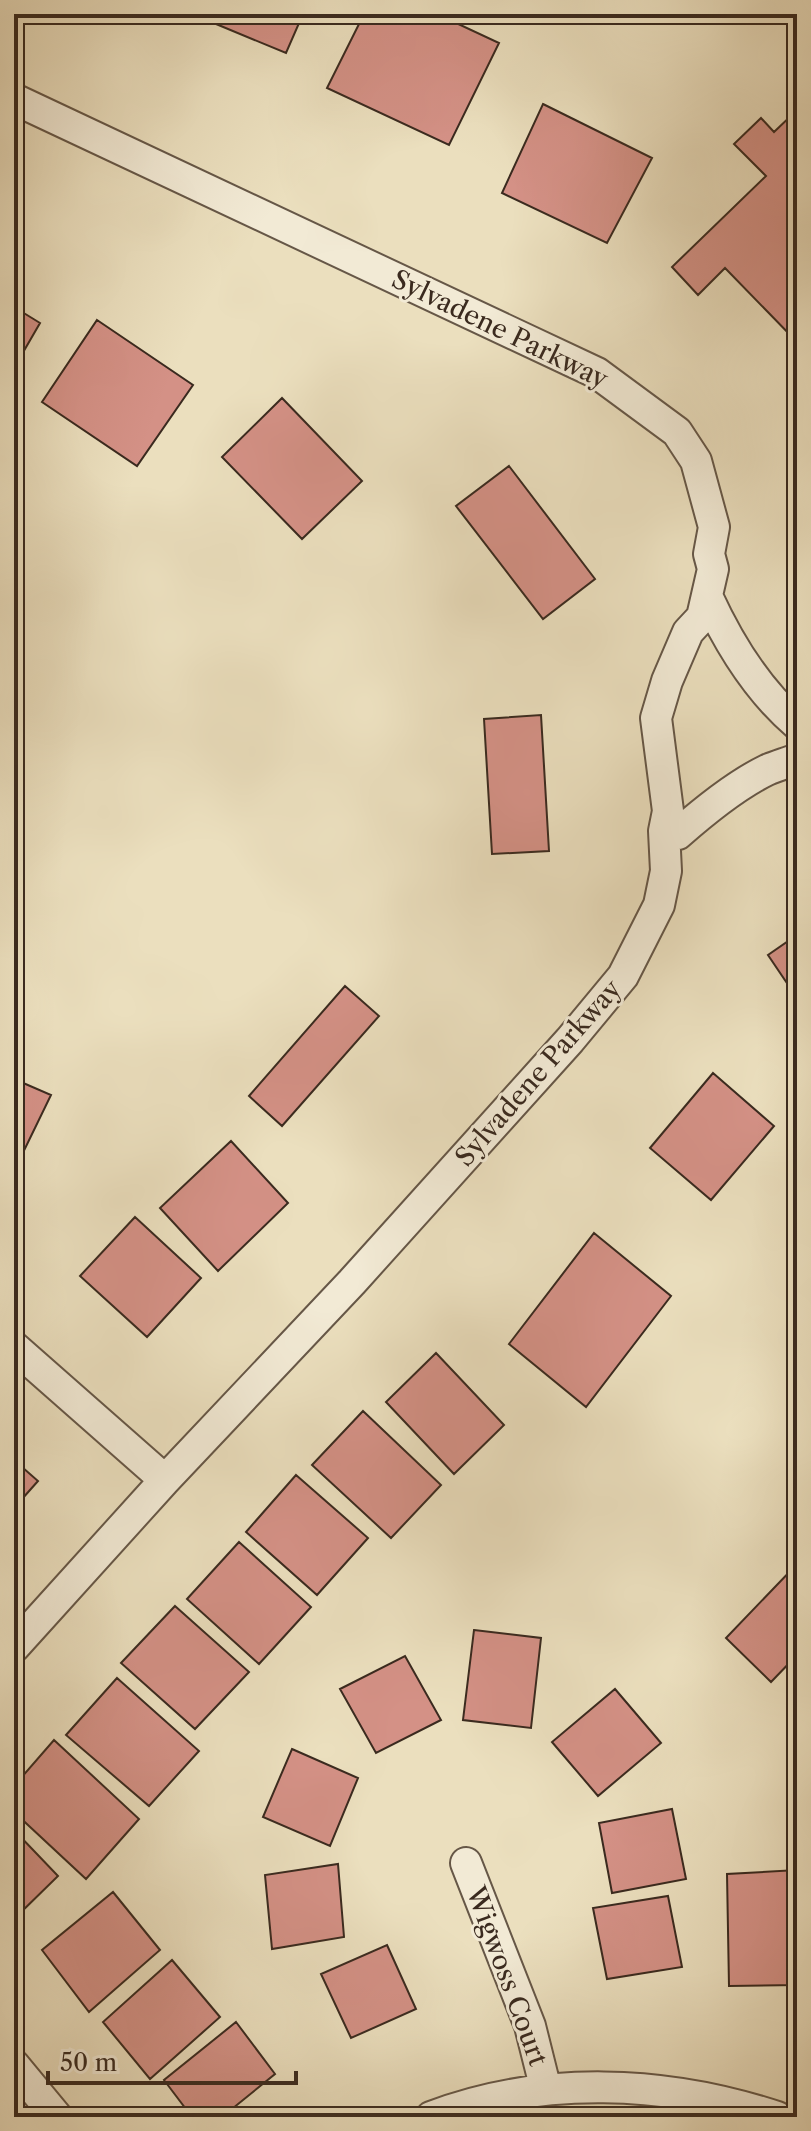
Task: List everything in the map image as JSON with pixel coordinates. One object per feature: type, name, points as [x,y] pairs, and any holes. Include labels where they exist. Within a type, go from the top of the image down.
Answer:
[{"type":"street","name":"Sylvadene Parkway","points":[[14,99],[597,373],[677,432],[696,461],[714,527],[709,554],[713,569],[702,617],[688,632],[667,681],[656,718],[668,811],[664,831],[666,871],[659,905],[623,976],[570,1040],[352,1282],[165,1480],[14,1647]]},
{"type":"street","points":[[707,596],[721,628],[765,695],[797,724]]},
{"type":"street","points":[[664,831],[678,834],[704,811],[754,778],[797,759]]},
{"type":"street","points":[[14,1347],[165,1480]]},
{"type":"street","name":"Wigwoss Court","points":[[466,1863],[530,2026],[546,2090]]},
{"type":"street","points":[[14,2065],[57,2117]]},
{"type":"street","points":[[431,2117],[483,2102],[546,2090],[604,2086],[699,2096],[777,2117]]},
{"type":"building","points":[[192,14],[303,14],[286,53]]},
{"type":"building","points":[[364,14],[437,14],[499,43],[449,145],[327,88]]},
{"type":"building","points":[[543,104],[652,158],[607,243],[502,193]]},
{"type":"building","points":[[797,110],[797,342],[725,268],[698,295],[672,267],[766,176],[734,144],[761,118],[774,132]]},
{"type":"building","points":[[14,307],[40,323],[14,368]]},
{"type":"building","points":[[97,320],[193,385],[137,466],[42,402]]},
{"type":"building","points":[[282,398],[362,481],[302,539],[222,457]]},
{"type":"building","points":[[509,466],[595,579],[543,619],[456,506]]},
{"type":"building","points":[[541,715],[549,851],[492,854],[484,719]]},
{"type":"building","points":[[797,935],[797,998],[768,955]]},
{"type":"building","points":[[345,986],[379,1016],[282,1126],[249,1096]]},
{"type":"building","points":[[713,1073],[774,1126],[711,1200],[650,1148]]},
{"type":"building","points":[[14,1079],[51,1095],[17,1165],[14,1163]]},
{"type":"building","points":[[231,1141],[288,1203],[218,1271],[160,1208]]},
{"type":"building","points":[[135,1217],[201,1278],[147,1337],[80,1276]]},
{"type":"building","points":[[594,1233],[671,1296],[586,1407],[509,1344]]},
{"type":"building","points":[[436,1353],[504,1425],[454,1474],[386,1402]]},
{"type":"building","points":[[363,1411],[441,1485],[391,1538],[312,1465]]},
{"type":"building","points":[[14,1460],[38,1481],[14,1508]]},
{"type":"building","points":[[296,1475],[368,1538],[317,1595],[246,1532]]},
{"type":"building","points":[[239,1542],[311,1607],[259,1664],[187,1599]]},
{"type":"building","points":[[797,1564],[797,1655],[771,1682],[726,1638]]},
{"type":"building","points":[[175,1606],[249,1672],[195,1729],[121,1663]]},
{"type":"building","points":[[474,1630],[541,1638],[531,1728],[463,1720]]},
{"type":"building","points":[[405,1656],[441,1720],[376,1753],[340,1689]]},
{"type":"building","points":[[117,1678],[199,1751],[149,1806],[66,1735]]},
{"type":"building","points":[[615,1689],[661,1743],[598,1796],[552,1742]]},
{"type":"building","points":[[54,1740],[139,1819],[86,1879],[14,1812],[14,1786]]},
{"type":"building","points":[[292,1749],[358,1778],[330,1846],[263,1817]]},
{"type":"building","points":[[672,1809],[686,1879],[612,1893],[599,1823]]},
{"type":"building","points":[[14,1830],[58,1876],[14,1919]]},
{"type":"building","points":[[338,1864],[344,1937],[272,1949],[265,1875]]},
{"type":"building","points":[[797,1870],[797,1985],[729,1986],[727,1874]]},
{"type":"building","points":[[113,1892],[160,1950],[89,2012],[42,1950]]},
{"type":"building","points":[[668,1896],[682,1967],[607,1979],[593,1908]]},
{"type":"building","points":[[387,1945],[416,2009],[351,2038],[321,1974]]},
{"type":"building","points":[[172,1960],[220,2017],[150,2079],[103,2022]]},
{"type":"building","points":[[236,2022],[275,2074],[222,2117],[192,2117],[164,2080]]}]
